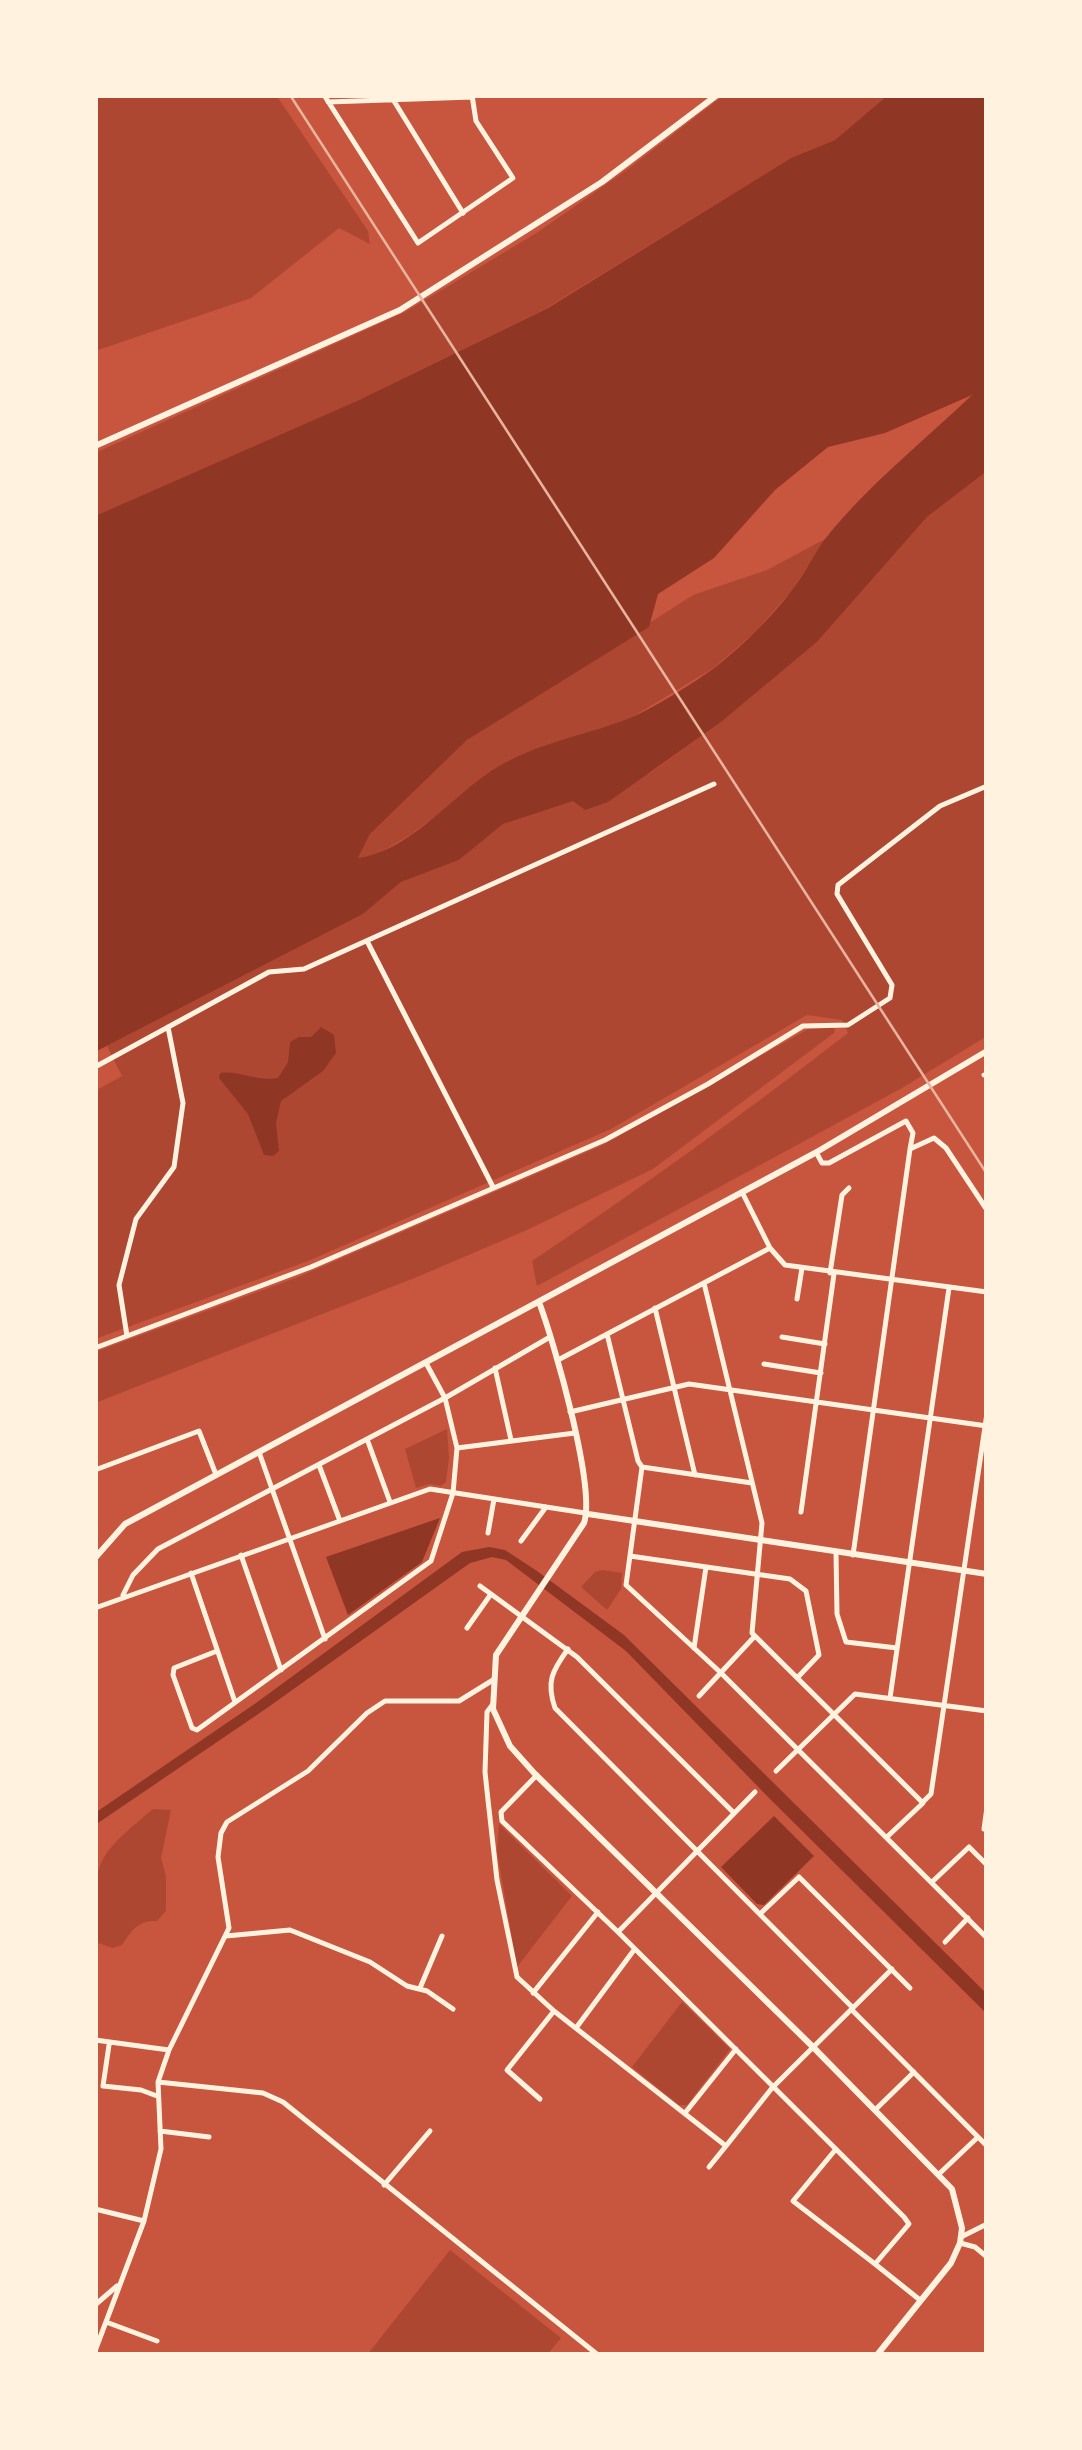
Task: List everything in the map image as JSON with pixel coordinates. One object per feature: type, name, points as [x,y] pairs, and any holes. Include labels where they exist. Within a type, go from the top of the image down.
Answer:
[{"type":"street","points":[[324,95],[328,102],[418,244],[513,178],[476,121],[472,96],[328,102]]},
{"type":"street","points":[[95,446],[400,310],[602,182],[717,95]]},
{"type":"street","points":[[394,101],[463,213]]},
{"type":"street","points":[[95,1067],[269,972],[304,969],[714,784]]},
{"type":"street","points":[[95,1348],[311,1267],[605,1140],[803,1026],[848,1025],[890,998],[892,985],[838,894],[838,885],[940,806],[987,786]]},
{"type":"street","points":[[367,941],[494,1188]]},
{"type":"street","points":[[127,1336],[120,1285],[136,1219],[174,1167],[183,1103],[168,1027]]},
{"type":"street","points":[[95,1558],[125,1524],[216,1472],[816,1152],[987,1051]]},
{"type":"street","points":[[816,1152],[822,1162],[829,1163],[906,1121],[913,1133],[853,1554]]},
{"type":"street","points":[[910,1150],[934,1138],[946,1148],[987,1210]]},
{"type":"street","points":[[801,1512],[842,1195],[849,1188]]},
{"type":"street","points":[[742,1192],[770,1248],[784,1265],[987,1292]]},
{"type":"street","points":[[558,1360],[770,1248]]},
{"type":"street","points":[[798,1299],[802,1268]]},
{"type":"street","points":[[704,1284],[762,1523],[750,1625],[755,1636],[923,1803]]},
{"type":"street","points":[[890,1698],[949,1288]]},
{"type":"street","points":[[539,1302],[558,1360],[588,1514],[496,1655],[493,1704],[510,1746],[536,1775],[940,2173],[958,2202],[961,2240],[951,2263],[877,2355]]},
{"type":"street","points":[[655,1308],[695,1474]]},
{"type":"street","points":[[607,1334],[642,1467],[752,1483]]},
{"type":"street","points":[[122,1597],[133,1575],[158,1550],[445,1398],[552,1336]]},
{"type":"street","points":[[782,1338],[825,1344]]},
{"type":"street","points":[[217,1652],[174,1668],[172,1675],[192,1728],[197,1730],[431,1561],[453,1493],[457,1448],[445,1398],[425,1360]]},
{"type":"street","points":[[764,1364],[821,1373]]},
{"type":"street","points":[[495,1368],[511,1440]]},
{"type":"street","points":[[570,1412],[689,1384],[986,1426]]},
{"type":"street","points":[[887,1837],[931,1794],[987,1413]]},
{"type":"street","points":[[95,1470],[199,1431],[216,1472]]},
{"type":"street","points":[[457,1448],[574,1433]]},
{"type":"street","points":[[367,1439],[391,1503]]},
{"type":"street","points":[[258,1449],[324,1639]]},
{"type":"street","points":[[319,1465],[340,1521]]},
{"type":"street","points":[[642,1467],[626,1585],[720,1672],[987,1938]]},
{"type":"street","points":[[95,1608],[430,1489],[987,1574]]},
{"type":"street","points":[[488,1533],[494,1499]]},
{"type":"street","points":[[521,1541],[546,1507]]},
{"type":"street","points":[[836,1552],[837,1614],[846,1642],[897,1648]]},
{"type":"street","points":[[241,1555],[280,1670]]},
{"type":"street","points":[[630,1556],[790,1578],[806,1591],[819,1655],[797,1678]]},
{"type":"street","points":[[694,1648],[706,1568]]},
{"type":"street","points":[[190,1573],[236,1704]]},
{"type":"street","points":[[480,1586],[568,1650],[732,1812]]},
{"type":"street","points":[[467,1628],[492,1594]]},
{"type":"street","points":[[699,1696],[755,1636]]},
{"type":"street","points":[[568,1650],[552,1672],[549,1691],[555,1708],[987,2146]]},
{"type":"street","points":[[95,2351],[144,2221],[161,2149],[158,2082],[168,2050],[226,1936],[230,1920],[218,1857],[221,1833],[227,1822],[308,1771],[367,1713],[385,1701],[459,1701],[493,1680]]},
{"type":"street","points":[[776,1770],[854,1694],[987,1712]]},
{"type":"street","points":[[493,1704],[487,1712],[484,1772],[498,1880],[517,1976],[554,2011],[726,2146]]},
{"type":"street","points":[[536,1775],[501,1812],[502,1821],[910,2224],[875,2264]]},
{"type":"street","points":[[618,1932],[755,1792]]},
{"type":"street","points":[[984,1829],[987,1808]]},
{"type":"street","points":[[490,1818],[502,1816]]},
{"type":"street","points":[[932,1882],[969,1846],[987,1865]]},
{"type":"street","points":[[760,1913],[799,1877],[910,1988]]},
{"type":"street","points":[[532,1993],[598,1912]]},
{"type":"street","points":[[945,1942],[968,1918]]},
{"type":"street","points":[[226,1936],[290,1930],[370,1962],[453,2009]]},
{"type":"street","points":[[420,1988],[442,1936]]},
{"type":"street","points":[[576,2028],[634,1950]]},
{"type":"street","points":[[709,2167],[772,2088],[892,1969]]},
{"type":"street","points":[[540,2098],[507,2070],[554,2011]]},
{"type":"street","points":[[95,2040],[168,2050]]},
{"type":"street","points":[[109,2044],[103,2086],[158,2096]]},
{"type":"street","points":[[684,2114],[736,2049]]},
{"type":"street","points":[[875,2110],[914,2072]]},
{"type":"street","points":[[158,2082],[263,2092],[283,2102],[598,2355]]},
{"type":"street","points":[[160,2131],[210,2138]]},
{"type":"street","points":[[384,2185],[430,2131]]},
{"type":"street","points":[[940,2173],[978,2137]]},
{"type":"street","points":[[836,2149],[793,2200],[920,2300]]},
{"type":"street","points":[[95,2209],[144,2221]]},
{"type":"street","points":[[961,2240],[987,2224]]},
{"type":"street","points":[[961,2240],[987,2257]]},
{"type":"street","points":[[95,2305],[119,2284]]},
{"type":"street","points":[[106,2322],[157,2341]]},
{"type":"shaded area","points":[[95,95],[276,95],[368,231],[370,244],[339,228],[251,298],[95,351]]},
{"type":"shaded area","points":[[724,95],[888,95],[835,140],[791,158],[545,309],[359,400],[95,516],[95,453],[405,312],[538,232]]},
{"type":"shaded area","points":[[888,95],[987,95],[987,471],[927,517],[817,642],[721,722],[608,802],[585,810],[573,801],[503,824],[459,860],[401,882],[363,914],[95,1052],[95,516],[359,400],[548,308],[791,158],[835,140]],"holes":[[[972,395],[859,500],[825,539],[775,611],[717,666],[635,716],[516,757],[470,787],[409,837],[358,858],[370,834],[467,740],[649,627],[658,594],[714,558],[775,490],[828,447],[885,433]]]},
{"type":"shaded area","points":[[987,471],[987,1036],[902,1088],[537,1286],[532,1261],[692,1150],[848,1033],[842,1020],[807,1015],[611,1129],[308,1261],[95,1339],[95,1091],[122,1076],[107,1046],[363,914],[401,882],[459,860],[503,824],[650,773],[721,722],[817,642],[927,517]]},
{"type":"shaded area","points":[[825,539],[793,589],[756,631],[715,667],[629,719],[535,750],[485,775],[410,835],[376,855],[358,858],[370,834],[467,740],[693,595],[767,570]]},
{"type":"shaded area","points":[[321,1027],[334,1035],[336,1053],[323,1071],[281,1101],[276,1123],[279,1151],[273,1156],[264,1155],[248,1114],[219,1078],[220,1073],[278,1078],[288,1062],[290,1042],[311,1037]]},
{"type":"shaded area","points":[[835,1028],[834,1033],[653,1169],[527,1230],[417,1277],[95,1403],[95,1352],[298,1277],[603,1145],[808,1029]]},
{"type":"shaded area","points":[[447,1429],[446,1482],[416,1488],[405,1449]]},
{"type":"shaded area","points":[[440,1518],[422,1562],[348,1615],[326,1557]]},
{"type":"shaded area","points":[[489,1547],[505,1550],[624,1635],[987,1994],[987,2014],[626,1651],[506,1560],[492,1557],[470,1563],[95,1825],[95,1813],[256,1703],[462,1552]]},
{"type":"shaded area","points":[[602,1570],[622,1573],[621,1589],[607,1610],[581,1587]]},
{"type":"shaded area","points":[[153,1809],[171,1810],[161,1858],[166,1876],[166,1911],[157,1921],[136,1927],[122,1945],[113,1948],[95,1942],[95,1895],[100,1865],[117,1840]]},
{"type":"shaded area","points":[[774,1816],[814,1856],[764,1905],[757,1904],[721,1867]]},
{"type":"shaded area","points":[[499,1824],[572,1896],[517,1967],[497,1852]]},
{"type":"shaded area","points":[[682,2002],[730,2049],[687,2105],[679,2105],[632,2067]]},
{"type":"shaded area","points":[[450,2250],[561,2338],[547,2355],[367,2355]]},
{"type":"railway","points":[[290,95],[987,1174]]}]
